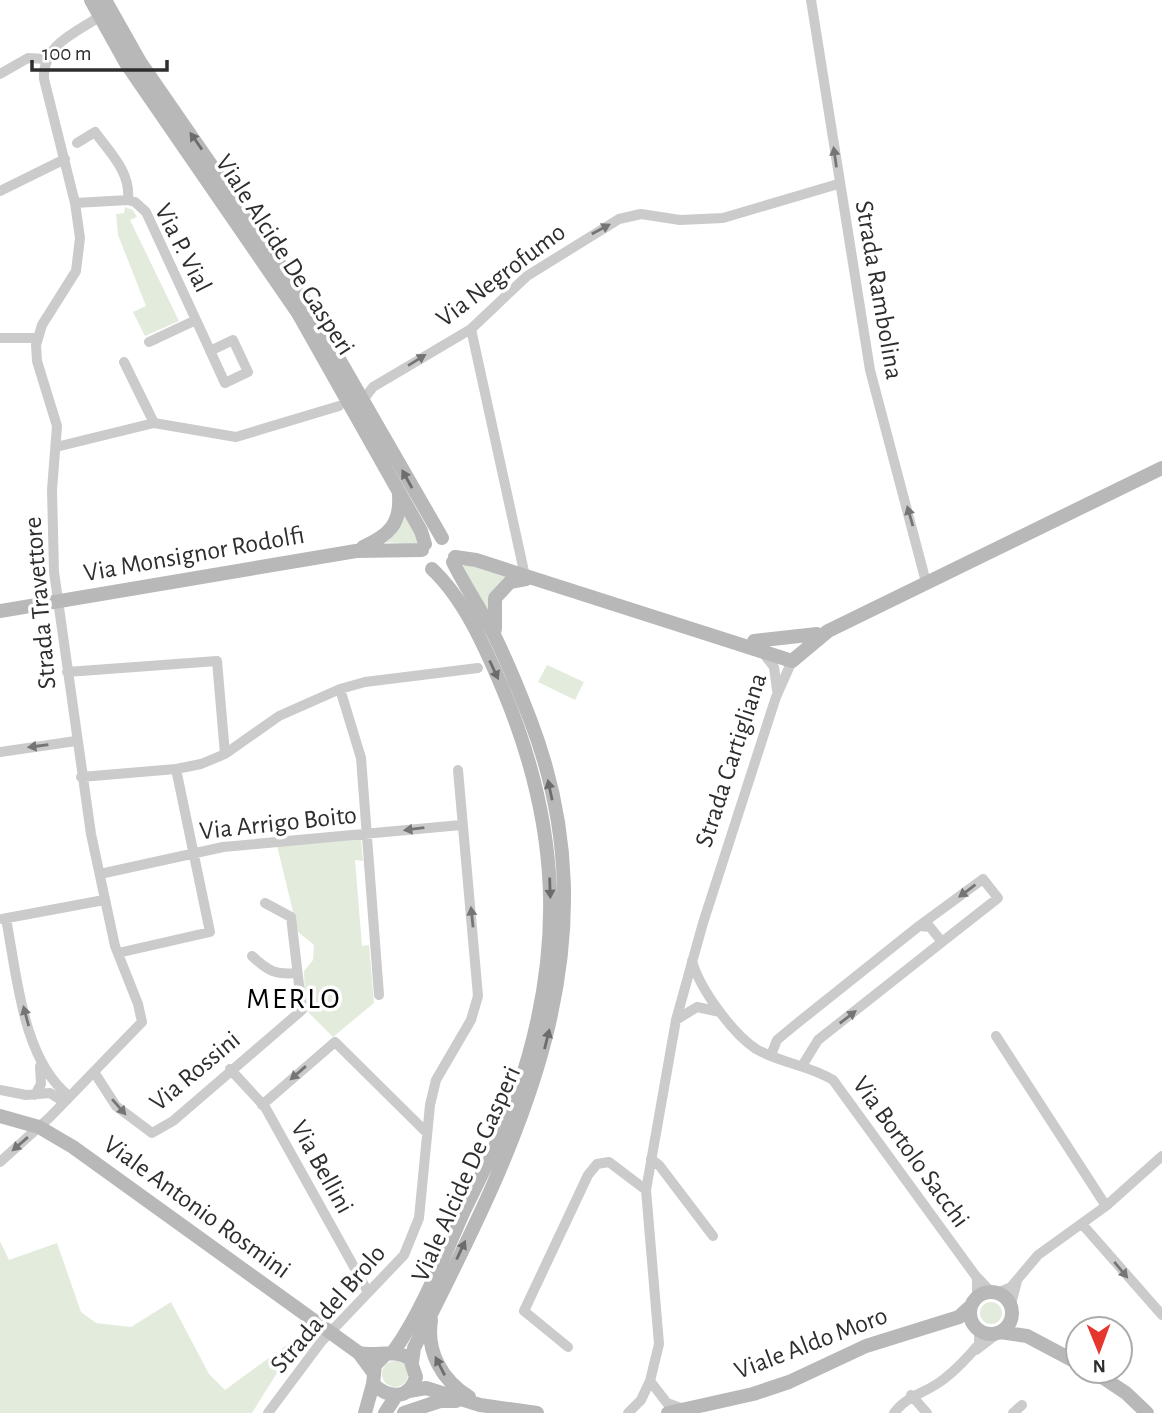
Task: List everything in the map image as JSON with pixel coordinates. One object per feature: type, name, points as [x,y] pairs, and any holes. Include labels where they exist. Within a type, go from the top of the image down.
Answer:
[{"type":"main road","name":"Viale Alcide De Gasperi","points":[[91,0],[140,62],[309,307],[451,551],[497,641],[531,720],[558,827],[565,890],[562,957],[552,1014],[530,1096],[516,1134],[414,1348],[415,1382],[384,1413]]},
{"type":"main road","name":"Viale Alcide De Gasperi","points":[[105,0],[107,18],[126,63],[299,313],[421,531],[426,556],[482,646],[517,723],[531,764],[547,831],[551,889],[550,936],[540,1011],[518,1091],[453,1237],[373,1378],[365,1413]]},
{"type":"main road","name":"Strada Cartigliana","points":[[792,661],[828,631],[1162,468]]},
{"type":"main road","points":[[356,551],[377,541],[397,523],[399,490]]},
{"type":"main road","points":[[451,551],[442,570],[426,556],[432,538],[451,551],[476,560],[754,646],[792,661]]},
{"type":"main road","name":"Via Monsignor Rodolfi","points":[[0,611],[356,551],[397,549],[426,556]]},
{"type":"main road","points":[[497,641],[493,616],[495,598],[510,582],[530,578]]},
{"type":"main road","points":[[740,642],[804,638],[828,631]]},
{"type":"main road","name":"Viale Antonio Rosmini","points":[[0,1116],[40,1127],[74,1147],[359,1353],[373,1378]]},
{"type":"main road","points":[[976,1328],[984,1297]]},
{"type":"main road","name":"Viale Aldo Moro","points":[[668,1413],[753,1394],[789,1382],[866,1346],[959,1317],[984,1297],[1011,1307],[1027,1331],[1042,1343]]},
{"type":"main road","points":[[999,1333],[1011,1321],[1011,1307]]},
{"type":"main road","points":[[432,1311],[430,1335],[441,1371],[458,1391],[474,1403]]},
{"type":"main road","name":"Viale Aldo Moro","points":[[932,1326],[976,1328],[1027,1336],[1064,1355]]},
{"type":"main road","name":"Viale Antonio Rosmini","points":[[359,1353],[388,1354]]},
{"type":"main road","points":[[388,1354],[404,1355],[438,1392]]},
{"type":"main road","points":[[373,1378],[384,1394],[426,1388],[474,1403]]},
{"type":"main road","points":[[1114,1385],[1147,1413]]},
{"type":"main road","points":[[404,1413],[440,1401],[474,1403],[537,1413]]},
{"type":"street","points":[[0,338],[37,338],[45,318],[70,283],[78,263],[80,238],[75,202],[44,79],[46,59],[58,43],[107,18],[115,0]]},
{"type":"street","name":"Strada Rambolina","points":[[811,0],[838,184],[870,370],[926,582]]},
{"type":"street","points":[[0,75],[28,58],[46,59]]},
{"type":"street","name":"Via P. Vial","points":[[76,143],[95,132],[124,172],[129,189],[128,200]]},
{"type":"street","points":[[0,191],[65,159]]},
{"type":"street","name":"Via Negrofumo","points":[[363,400],[373,387],[471,329],[527,276],[594,232],[619,219],[641,214],[680,219],[723,218],[838,184]]},
{"type":"street","name":"Via P. Vial","points":[[75,202],[128,200],[135,202],[146,212],[210,351],[225,383],[248,372],[233,340],[210,351]]},
{"type":"street","name":"Via P. Vial","points":[[149,342],[196,320]]},
{"type":"street","points":[[471,329],[530,578]]},
{"type":"street","name":"Strada Travettore","points":[[0,1162],[40,1127],[142,1022],[118,953],[104,900],[81,777],[54,572],[52,518],[57,426],[37,361],[37,338]]},
{"type":"street","points":[[124,362],[154,423]]},
{"type":"street","points":[[56,447],[154,423],[236,437],[339,406]]},
{"type":"street","points":[[754,646],[774,667],[778,680],[776,697]]},
{"type":"street","points":[[67,672],[217,661],[225,754]]},
{"type":"street","name":"Strada Cartigliana","points":[[628,1413],[641,1400],[650,1381],[659,1344],[646,1190],[676,1020],[692,961],[776,697],[792,661]]},
{"type":"street","points":[[81,777],[176,769],[225,754],[279,716],[340,689],[365,682],[478,668]]},
{"type":"street","points":[[340,689],[361,758],[379,995]]},
{"type":"street","points":[[0,752],[76,741]]},
{"type":"street","points":[[118,953],[210,932],[176,769]]},
{"type":"street","name":"Strada del Brolo","points":[[268,1413],[329,1333],[404,1255],[419,1218],[427,1133],[436,1080],[476,1010],[478,985],[461,825],[458,770]]},
{"type":"street","name":"Via Arrigo Boito","points":[[100,874],[194,853],[461,825]]},
{"type":"street","points":[[771,1055],[777,1040],[919,926],[984,879],[998,898],[818,1040],[802,1066]]},
{"type":"street","points":[[36,1095],[41,1084],[39,1060],[3,919],[104,900]]},
{"type":"street","name":"Via Rossini","points":[[94,1072],[116,1106],[152,1133],[173,1121],[230,1069],[302,1010],[291,917],[265,903]]},
{"type":"street","points":[[919,926],[930,927],[942,942]]},
{"type":"street","points":[[252,956],[268,972],[279,975],[298,973]]},
{"type":"street","name":"Via Bortolo Sacchi","points":[[692,961],[696,977],[720,1012],[756,1049],[832,1080],[975,1275],[984,1297]]},
{"type":"street","points":[[683,992],[701,990],[709,996]]},
{"type":"street","name":"Via Bortolo Sacchi","points":[[683,992],[704,1006],[720,1012]]},
{"type":"street","points":[[676,1020],[687,1012],[704,1006]]},
{"type":"street","points":[[996,1035],[1106,1206]]},
{"type":"street","points":[[262,1105],[335,1042],[427,1133]]},
{"type":"street","points":[[39,1060],[66,1099]]},
{"type":"street","name":"Via Bellini","points":[[230,1069],[262,1105],[368,1292]]},
{"type":"street","points":[[0,1090],[36,1095],[50,1093],[66,1099]]},
{"type":"street","points":[[984,1297],[1006,1290],[1038,1255],[1106,1206],[1162,1156]]},
{"type":"street","points":[[651,1160],[659,1165],[713,1236]]},
{"type":"street","points":[[568,1347],[524,1311],[588,1175],[597,1164],[609,1163],[646,1190]]},
{"type":"street","points":[[1082,1224],[1162,1315]]},
{"type":"street","points":[[1011,1307],[1017,1280]]},
{"type":"street","points":[[894,1413],[911,1395],[942,1381],[972,1352],[979,1344],[976,1328]]},
{"type":"street","points":[[972,1352],[999,1333]]},
{"type":"street","points":[[650,1381],[667,1403],[688,1409]]},
{"type":"street","points":[[911,1395],[927,1413]]},
{"type":"street","points":[[1013,1413],[1022,1405]]},
{"type":"green space","points":[[125,207],[133,210],[137,217],[130,220],[179,321],[145,336],[133,312],[146,306],[118,235],[116,214],[124,213]]},
{"type":"green space","points":[[403,509],[422,544],[381,542]]},
{"type":"green space","points":[[465,564],[511,578],[489,611],[462,569]]},
{"type":"green space","points":[[547,665],[584,682],[575,700],[538,682]]},
{"type":"green space","points":[[361,839],[363,861],[355,860],[362,946],[369,945],[374,1003],[333,1037],[305,1009],[304,971],[313,960],[314,945],[298,932],[277,846]]},
{"type":"green space","points":[[0,1241],[9,1260],[57,1243],[81,1312],[96,1323],[131,1327],[171,1302],[209,1374],[225,1390],[307,1330],[310,1333],[277,1373],[252,1413],[0,1413]]},
{"type":"green space","points":[[991,1302],[999,1305],[1002,1313],[999,1321],[991,1324],[983,1321],[980,1313],[983,1305]]},
{"type":"green space","points":[[395,1361],[404,1365],[408,1374],[404,1383],[395,1387],[386,1383],[382,1374],[386,1365]]},
{"type":"district","name":"MERLO","points":[[294,999]]}]
